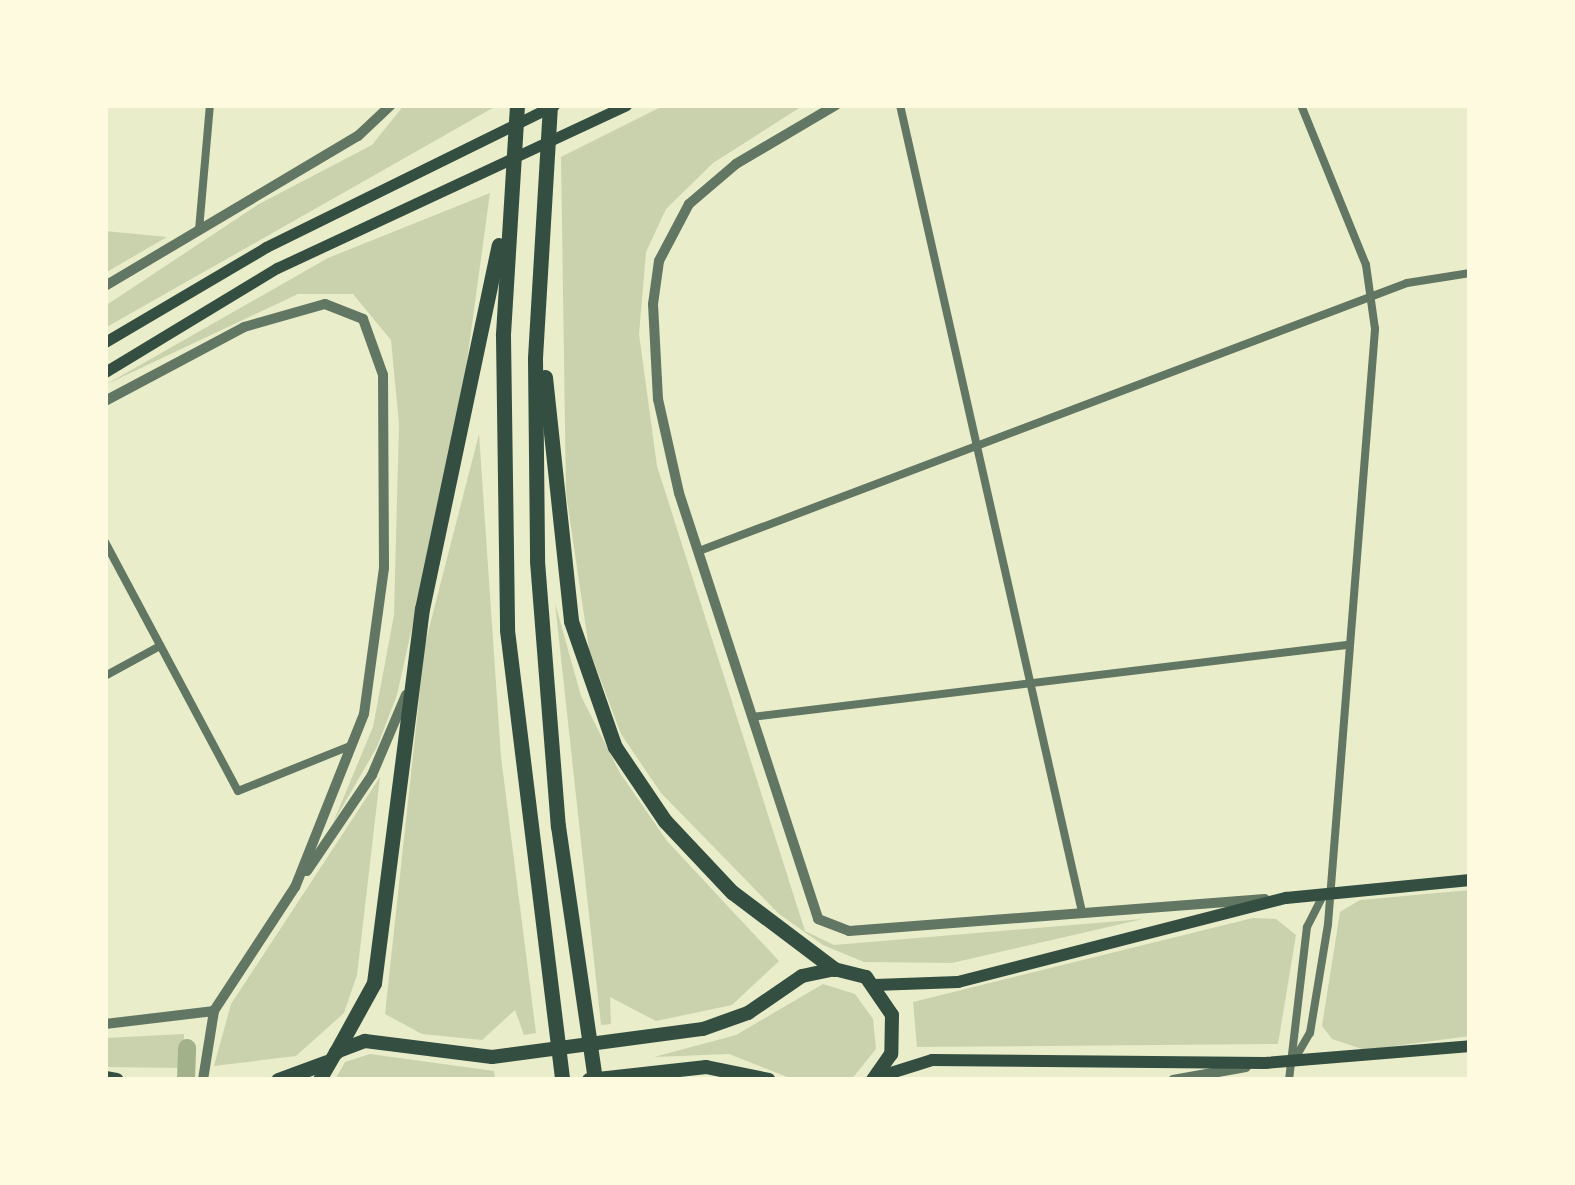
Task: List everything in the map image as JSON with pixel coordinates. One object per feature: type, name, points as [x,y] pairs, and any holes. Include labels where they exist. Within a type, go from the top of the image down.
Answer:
[{"type":"highway","points":[[517,105],[510,182],[507,630],[562,1080]]},
{"type":"highway","points":[[552,105],[538,264],[543,665],[592,1080],[724,1068],[769,1080]]},
{"type":"highway","points":[[320,1080],[374,982],[408,689],[510,182]]},
{"type":"highway","points":[[538,264],[558,539],[579,657],[600,717],[678,836],[753,913],[834,969],[875,985],[894,1030],[874,1079]]},
{"type":"highway","points":[[278,1080],[365,1041],[492,1056],[652,1036],[735,1020],[791,982],[834,969]]},
{"type":"highway","points":[[105,1078],[116,1080]]},
{"type":"main road","points":[[105,342],[443,157],[552,105]]},
{"type":"main road","points":[[105,372],[277,268],[626,105]]},
{"type":"main road","points":[[875,985],[958,982],[1286,898],[1470,880]]},
{"type":"main road","points":[[874,1079],[963,1058],[1265,1063],[1470,1046]]},
{"type":"street","points":[[198,236],[210,105]]},
{"type":"street","points":[[105,286],[198,236],[358,136],[391,105]]},
{"type":"street","points":[[836,105],[711,184],[664,245],[654,304],[656,385],[699,550],[806,891],[826,923],[849,931],[1286,898]]},
{"type":"street","points":[[900,105],[1082,912]]},
{"type":"street","points":[[1292,1062],[1310,1033],[1346,645],[1371,298],[1301,105]]},
{"type":"street","points":[[699,550],[1371,298],[1470,273]]},
{"type":"street","points":[[105,401],[266,318],[326,304],[363,319],[383,376],[384,568],[354,744],[295,887]]},
{"type":"street","points":[[105,542],[238,790],[354,744]]},
{"type":"street","points":[[752,717],[1346,645]]},
{"type":"street","points":[[105,676],[160,646]]},
{"type":"street","points":[[204,1080],[214,1010],[372,774],[408,689]]},
{"type":"street","points":[[1289,1080],[1307,927],[1324,894]]},
{"type":"street","points":[[105,1024],[214,1010]]},
{"type":"street","points":[[1173,1080],[1265,1063]]},
{"type":"green space","points":[[404,105],[498,105],[105,328],[105,306],[259,204],[372,145]]},
{"type":"green space","points":[[665,105],[804,105],[713,163],[666,209],[646,252],[639,334],[657,466],[805,931],[834,945],[1143,919],[952,963],[864,962],[823,945],[779,914],[661,793],[621,734],[589,649],[566,493],[561,157]]},
{"type":"green space","points":[[490,193],[460,412],[397,695],[377,747],[333,823],[373,727],[394,615],[399,424],[391,340],[353,294],[298,294],[105,385],[328,258]]},
{"type":"green space","points":[[105,231],[167,237],[105,273]]},
{"type":"green space","points":[[479,434],[501,757],[536,1033],[524,1035],[515,1010],[482,1040],[422,1034],[385,1014],[425,644]]},
{"type":"green space","points":[[555,603],[581,696],[620,773],[667,841],[779,961],[732,1005],[656,1021],[610,997],[611,1024],[601,1025]]},
{"type":"green space","points":[[380,777],[357,975],[344,1013],[296,1056],[214,1066],[231,1004]]},
{"type":"green space","points":[[1470,890],[1470,1036],[1365,1050],[1332,1039],[1322,1026],[1340,912],[1360,900]]},
{"type":"green space","points":[[1253,918],[1276,919],[1296,935],[1278,1044],[917,1047],[913,1002]]},
{"type":"green space","points":[[823,984],[855,994],[873,1019],[876,1049],[851,1080],[795,1080],[729,1054],[654,1057],[736,1035]]},
{"type":"green space","points":[[184,1034],[184,1068],[105,1067],[105,1038]]},
{"type":"green space","points":[[370,1054],[494,1071],[495,1077],[335,1080],[345,1062]]},
{"type":"waterway","points":[[186,1080],[187,1048]]}]
